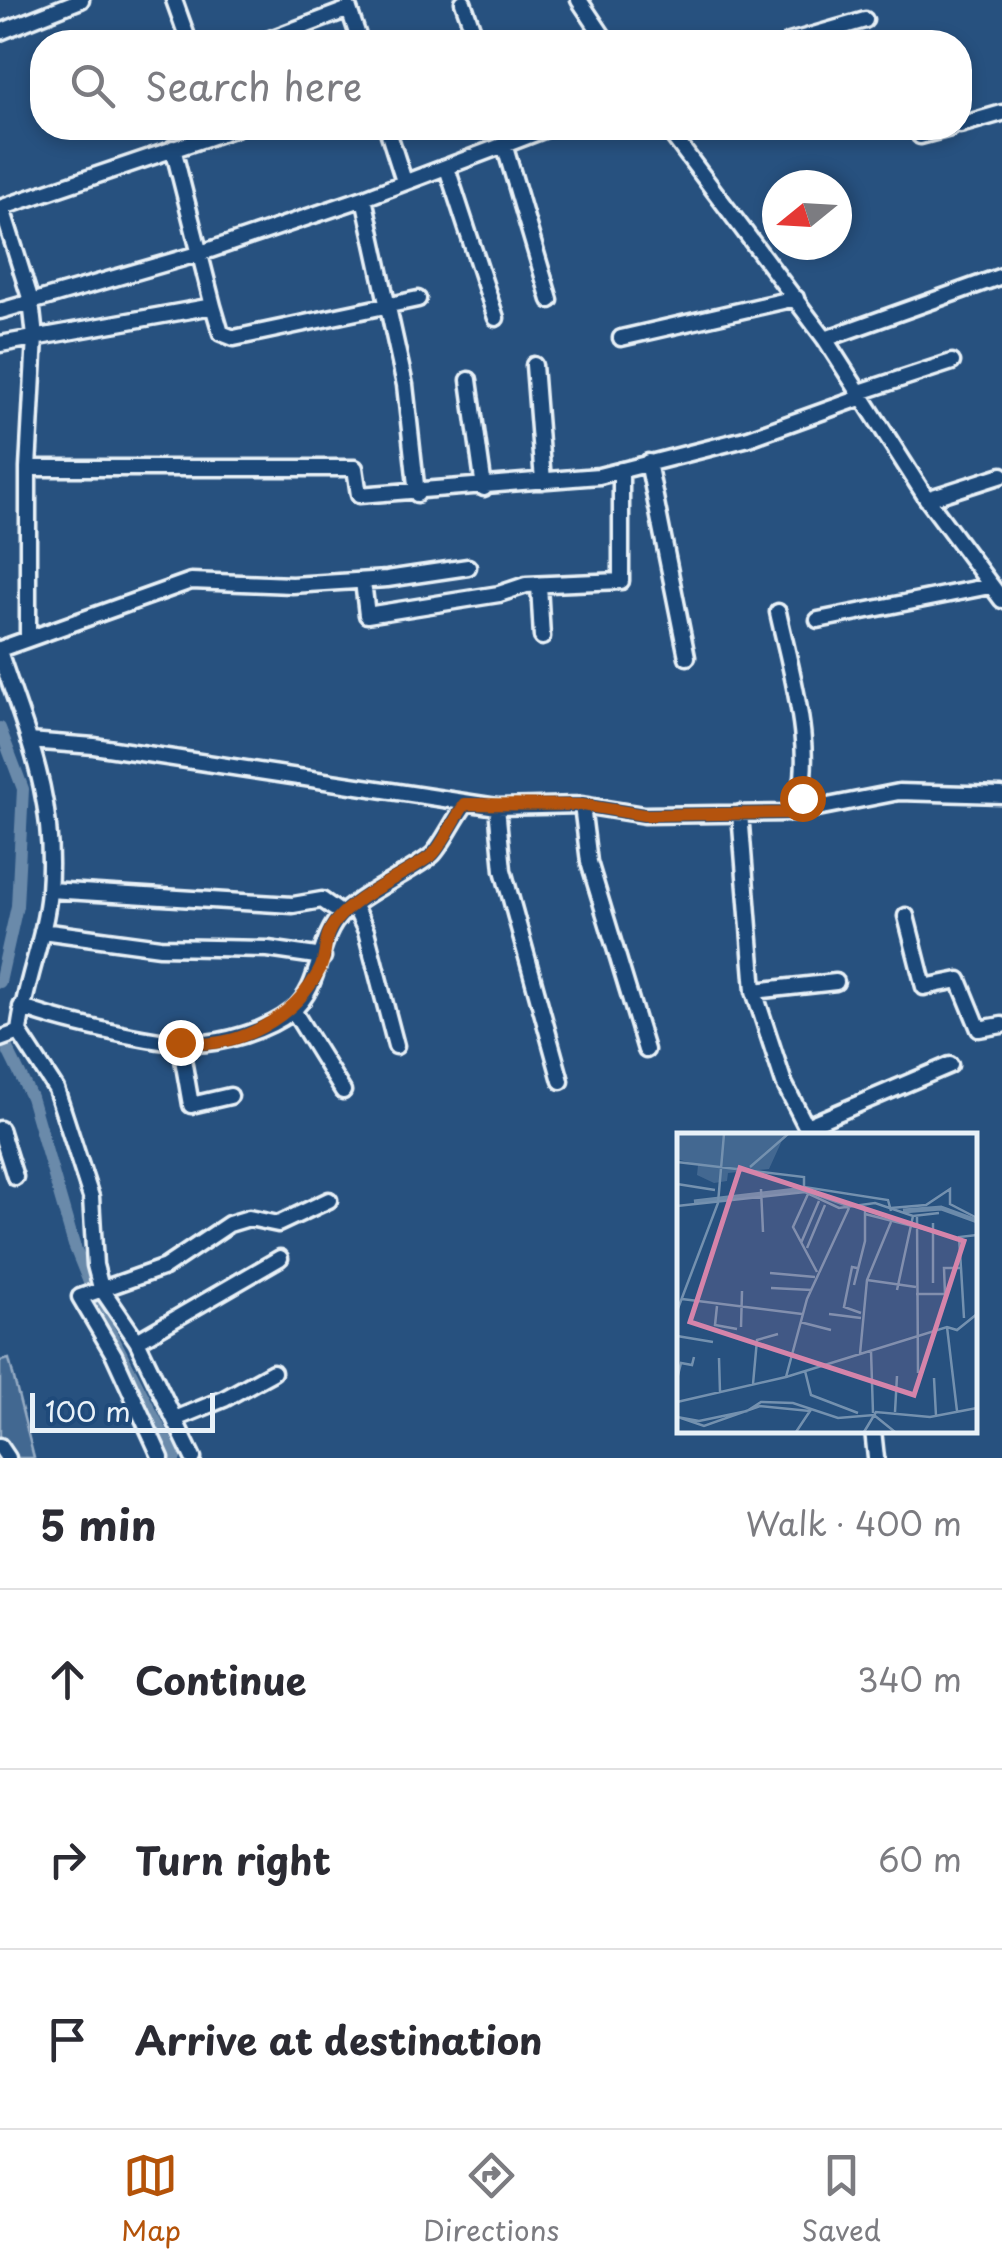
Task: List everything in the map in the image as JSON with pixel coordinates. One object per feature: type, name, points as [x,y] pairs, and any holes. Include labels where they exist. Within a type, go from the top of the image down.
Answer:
[{"type":"street","points":[[0,32],[80,0]]},
{"type":"street","points":[[174,0],[185,30]]},
{"type":"street","points":[[580,0],[599,30]]},
{"type":"street","points":[[463,2],[473,30]]},
{"type":"street","points":[[294,30],[349,9],[356,30]]},
{"type":"street","points":[[830,30],[865,20]]},
{"type":"street","points":[[972,122],[1002,113]]},
{"type":"street","points":[[28,636],[28,468],[35,338],[32,301],[1,208],[198,140]]},
{"type":"street","points":[[391,140],[404,181]]},
{"type":"street","points":[[0,311],[201,253],[364,198],[447,168],[502,140]]},
{"type":"street","points":[[507,140],[550,300]]},
{"type":"street","points":[[676,140],[796,298],[927,499],[1002,600]]},
{"type":"street","points":[[172,148],[220,333],[234,338],[418,299]]},
{"type":"street","points":[[447,168],[496,318]]},
{"type":"street","points":[[364,198],[405,385],[417,494]]},
{"type":"street","points":[[825,340],[1002,276]]},
{"type":"street","points":[[621,338],[796,298]]},
{"type":"street","points":[[0,344],[213,306]]},
{"type":"street","points":[[28,468],[354,468],[359,496],[484,488],[621,470],[748,438],[952,362]]},
{"type":"street","points":[[534,365],[542,481]]},
{"type":"street","points":[[469,380],[484,488]]},
{"type":"street","points":[[648,462],[687,657]]},
{"type":"street","points":[[363,580],[366,615],[538,585],[622,582],[621,470]]},
{"type":"street","points":[[927,499],[1002,475]]},
{"type":"street","points":[[192,1458],[138,1341],[102,1288],[95,1264],[92,1197],[56,1089],[19,1032],[49,890],[48,799],[0,651],[28,636],[191,581],[292,585],[468,568]]},
{"type":"street","points":[[538,585],[542,638]]},
{"type":"street","points":[[818,620],[990,586]]},
{"type":"street","points":[[778,612],[800,716],[802,798],[792,813]]},
{"type":"street","points":[[29,742],[94,746],[497,807],[582,805],[644,815],[792,813],[899,792],[1002,795]]},
{"type":"street","points":[[22,1007],[46,1016],[180,1042],[247,1034],[293,1010],[322,964],[324,939],[348,910],[435,853],[465,804]]},
{"type":"street","points":[[582,805],[599,900],[646,1050]]},
{"type":"street","points":[[497,807],[503,870],[561,1081]]},
{"type":"street","points":[[740,813],[754,991],[784,1082],[810,1130],[950,1066]]},
{"type":"street","points":[[49,890],[293,905],[322,900],[348,910],[366,932],[396,1046]]},
{"type":"street","points":[[906,916],[924,987],[959,980],[979,1029],[1002,1025]]},
{"type":"street","points":[[42,930],[160,947],[268,950],[323,957]]},
{"type":"street","points":[[754,991],[836,982]]},
{"type":"street","points":[[293,1010],[343,1091]]},
{"type":"street","points":[[0,1040],[19,1032]]},
{"type":"street","points":[[180,1042],[191,1105],[230,1096]]},
{"type":"street","points":[[0,1128],[15,1177]]},
{"type":"street","points":[[161,1458],[114,1355],[80,1297],[120,1286],[176,1262],[228,1224],[248,1218],[278,1224],[329,1200]]},
{"type":"street","points":[[138,1341],[280,1258]]},
{"type":"street","points":[[174,1419],[224,1399],[273,1372]]},
{"type":"street","points":[[873,1433],[876,1458]]},
{"type":"street","points":[[0,1446],[8,1458]]},
{"type":"shaded area","points":[[9,1359],[34,1458],[0,1458],[0,1361]]},
{"type":"waterway","points":[[0,728],[23,789],[17,906],[0,982]]},
{"type":"waterway","points":[[0,1034],[31,1097],[74,1245],[105,1322],[175,1458]]},
{"type":"route","points":[[180,1042],[191,1044],[247,1034],[293,1010],[322,964],[324,939],[342,914],[406,868],[435,853],[465,804],[582,805],[644,815],[792,813],[802,798]]}]
